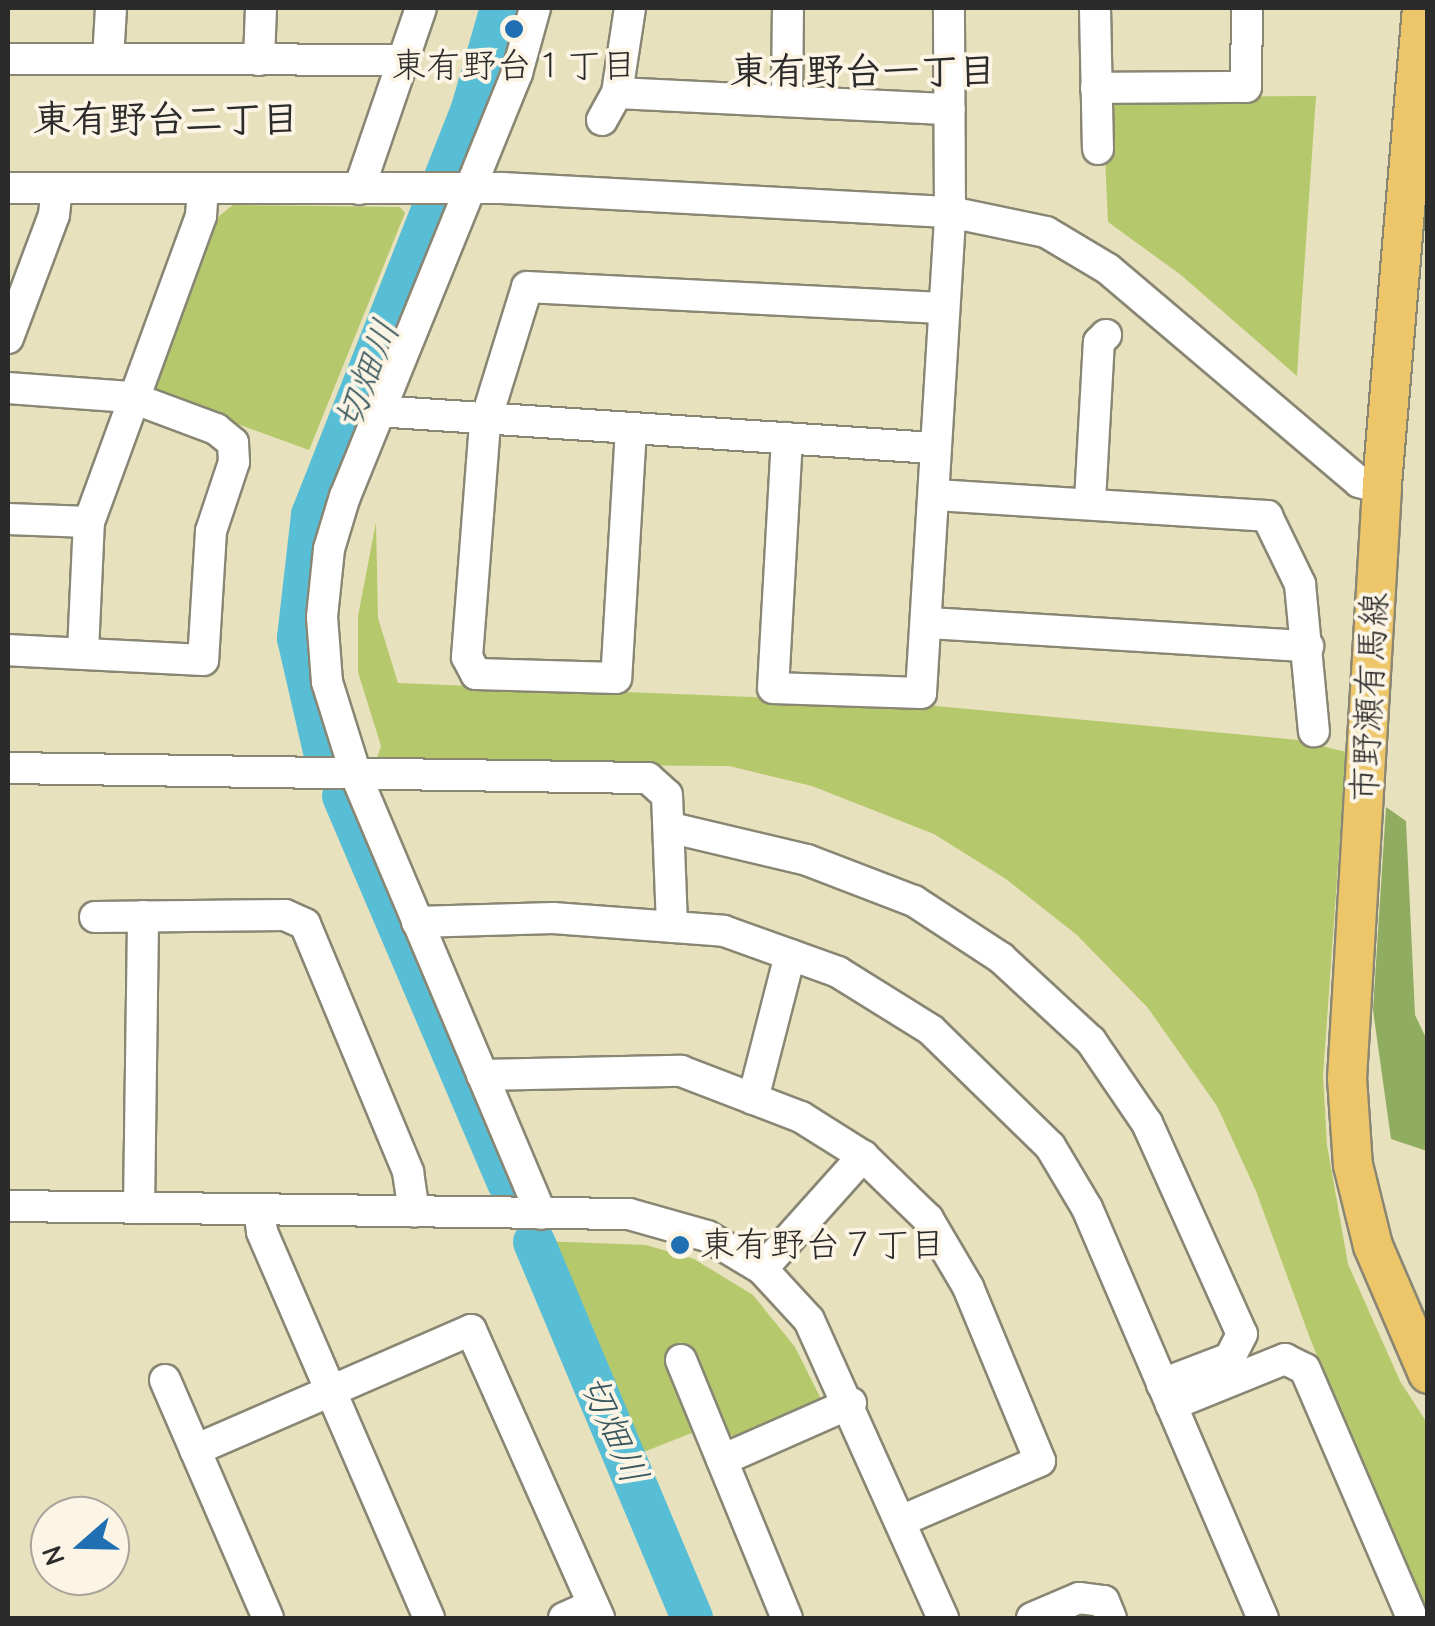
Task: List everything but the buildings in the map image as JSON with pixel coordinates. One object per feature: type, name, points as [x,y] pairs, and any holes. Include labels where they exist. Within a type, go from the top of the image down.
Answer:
[{"type":"main road","name":"市野瀬有馬線","points":[[1422,8],[1382,488],[1347,1078],[1353,1165],[1373,1246],[1428,1374]]},
{"type":"street","points":[[108,59],[111,8]]},
{"type":"street","points":[[259,60],[261,8]]},
{"type":"street","points":[[359,189],[421,8]]},
{"type":"street","points":[[535,8],[517,73],[377,411],[336,524],[322,617],[328,682],[357,778],[541,1214]]},
{"type":"street","points":[[602,120],[617,93],[630,8]]},
{"type":"street","points":[[786,101],[788,8]]},
{"type":"street","points":[[787,438],[773,688],[921,693],[935,495],[932,448],[950,212],[949,8]]},
{"type":"street","points":[[1095,8],[1098,149]]},
{"type":"street","points":[[1096,88],[1246,87],[1246,8]]},
{"type":"street","points":[[8,59],[405,60]]},
{"type":"street","points":[[617,93],[950,108]]},
{"type":"street","points":[[8,188],[470,189],[950,212],[1046,232],[1108,269],[1355,479],[1382,488]]},
{"type":"street","points":[[8,338],[54,215],[57,188]]},
{"type":"street","points":[[84,652],[89,522],[130,397],[201,216],[203,188]]},
{"type":"street","points":[[631,429],[616,678],[476,674],[467,657],[485,423],[526,288],[941,308]]},
{"type":"street","points":[[1090,501],[1099,342],[1106,335]]},
{"type":"street","points":[[8,388],[130,397],[216,429],[233,443],[234,462],[212,531],[203,660],[8,650]]},
{"type":"street","points":[[377,411],[485,423],[932,448]]},
{"type":"street","points":[[935,495],[1090,501],[1267,516],[1300,584],[1314,730]]},
{"type":"street","points":[[8,519],[89,522]]},
{"type":"street","points":[[928,623],[1308,646]]},
{"type":"street","points":[[8,768],[357,778],[648,778],[668,795],[672,927]]},
{"type":"street","points":[[672,828],[806,860],[914,901],[1002,958],[1091,1041],[1146,1123],[1242,1334],[1230,1358],[1167,1394]]},
{"type":"street","points":[[95,917],[286,915],[305,924],[408,1172],[414,1212]]},
{"type":"street","points":[[139,1208],[142,916]]},
{"type":"street","points":[[418,922],[552,918],[724,931],[838,972],[932,1030],[1050,1146],[1086,1208],[1263,1618]]},
{"type":"street","points":[[753,1098],[790,955]]},
{"type":"street","points":[[482,1075],[681,1071],[801,1118],[863,1156],[928,1220],[968,1287],[1040,1461],[901,1521]]},
{"type":"street","points":[[762,1269],[863,1156]]},
{"type":"street","points":[[8,1206],[649,1216],[707,1236],[762,1269],[809,1320],[852,1404],[943,1618]]},
{"type":"street","points":[[259,1210],[262,1231],[430,1618]]},
{"type":"street","points":[[195,1450],[471,1330],[596,1612],[564,1618]]},
{"type":"street","points":[[1167,1394],[1285,1359],[1305,1368],[1412,1618]]},
{"type":"street","points":[[681,1360],[787,1618]]},
{"type":"street","points":[[164,1380],[268,1618]]},
{"type":"street","points":[[722,1460],[852,1404]]},
{"type":"street","points":[[1032,1618],[1080,1598],[1104,1600],[1111,1618]]},
{"type":"green space","points":[[1316,96],[1297,376],[1181,275],[1108,222],[1103,114],[1122,97]]},
{"type":"green space","points":[[233,205],[400,207],[405,213],[309,450],[157,395],[150,377],[209,224]]},
{"type":"green space","points":[[376,522],[378,618],[398,683],[905,703],[1298,740],[1346,752],[1323,1076],[1327,1145],[1348,1264],[1400,1381],[1427,1423],[1427,1618],[1311,1341],[1256,1191],[1217,1106],[1148,1008],[1077,935],[1006,879],[934,834],[812,786],[729,766],[375,764],[381,746],[358,672],[358,616]]},
{"type":"green space","points":[[1386,807],[1406,821],[1415,1015],[1427,1040],[1427,1151],[1391,1139],[1373,1010]]},
{"type":"green space","points":[[541,1241],[646,1245],[694,1259],[753,1295],[795,1347],[822,1401],[736,1439],[717,1423],[631,1457]]},
{"type":"waterway","name":"切畑川","points":[[324,751],[298,638],[312,515],[471,112],[501,8]]},
{"type":"waterway","name":"切畑川","points":[[343,796],[508,1182]]},
{"type":"waterway","name":"切畑川","points":[[534,1242],[692,1618]]},
{"type":"place","name":"東有野台１丁目","points":[[514,29]]},
{"type":"place","name":"東有野台７丁目","points":[[680,1245]]},
{"type":"district","name":"東有野台一丁目","points":[[863,73]]},
{"type":"district","name":"東有野台二丁目","points":[[166,121]]}]
